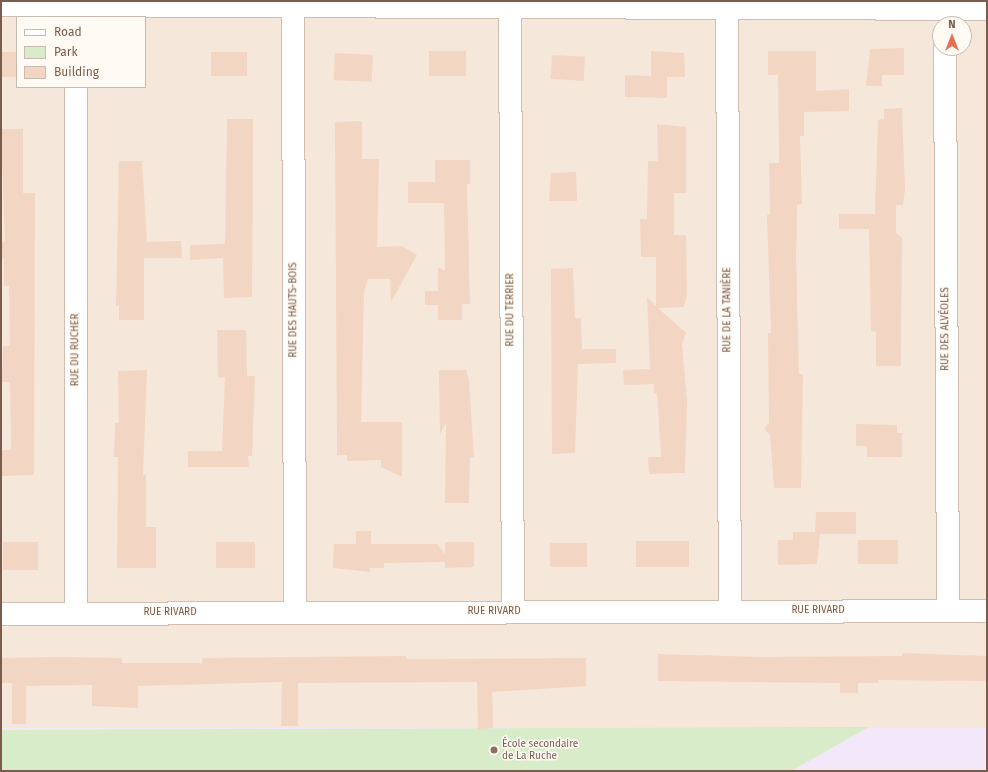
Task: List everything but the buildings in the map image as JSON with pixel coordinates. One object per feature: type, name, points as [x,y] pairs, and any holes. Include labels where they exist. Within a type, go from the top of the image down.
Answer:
[{"type":"street","points":[[1,5],[76,12],[293,7],[727,8],[945,16],[987,9]]},
{"type":"street","name":"RUE DES HAUTS-BOIS","points":[[293,7],[295,613]]},
{"type":"street","name":"RUE DU TERRIER","points":[[510,8],[513,612]]},
{"type":"street","name":"RUE DE LA TANIÈRE","points":[[727,8],[730,612]]},
{"type":"street","name":"RUE DES ALVÉOLES","points":[[945,56],[948,611]]},
{"type":"street","name":"RUE DU RUCHER","points":[[76,88],[76,613]]},
{"type":"street","name":"RUE RIVARD","points":[[1,614],[987,611]]},
{"type":"shaded area","points":[[1,1],[987,1],[987,728],[1,730]]},
{"type":"shaded area","name":"École secondaire de La Ruche","points":[[1,728],[987,728],[987,771],[1,771]]},
{"type":"green space","name":"École secondaire de La Ruche","points":[[869,727],[791,771],[1,771],[1,730]]},
{"type":"place","name":"École secondaire de La Ruche","points":[[494,750]]}]
